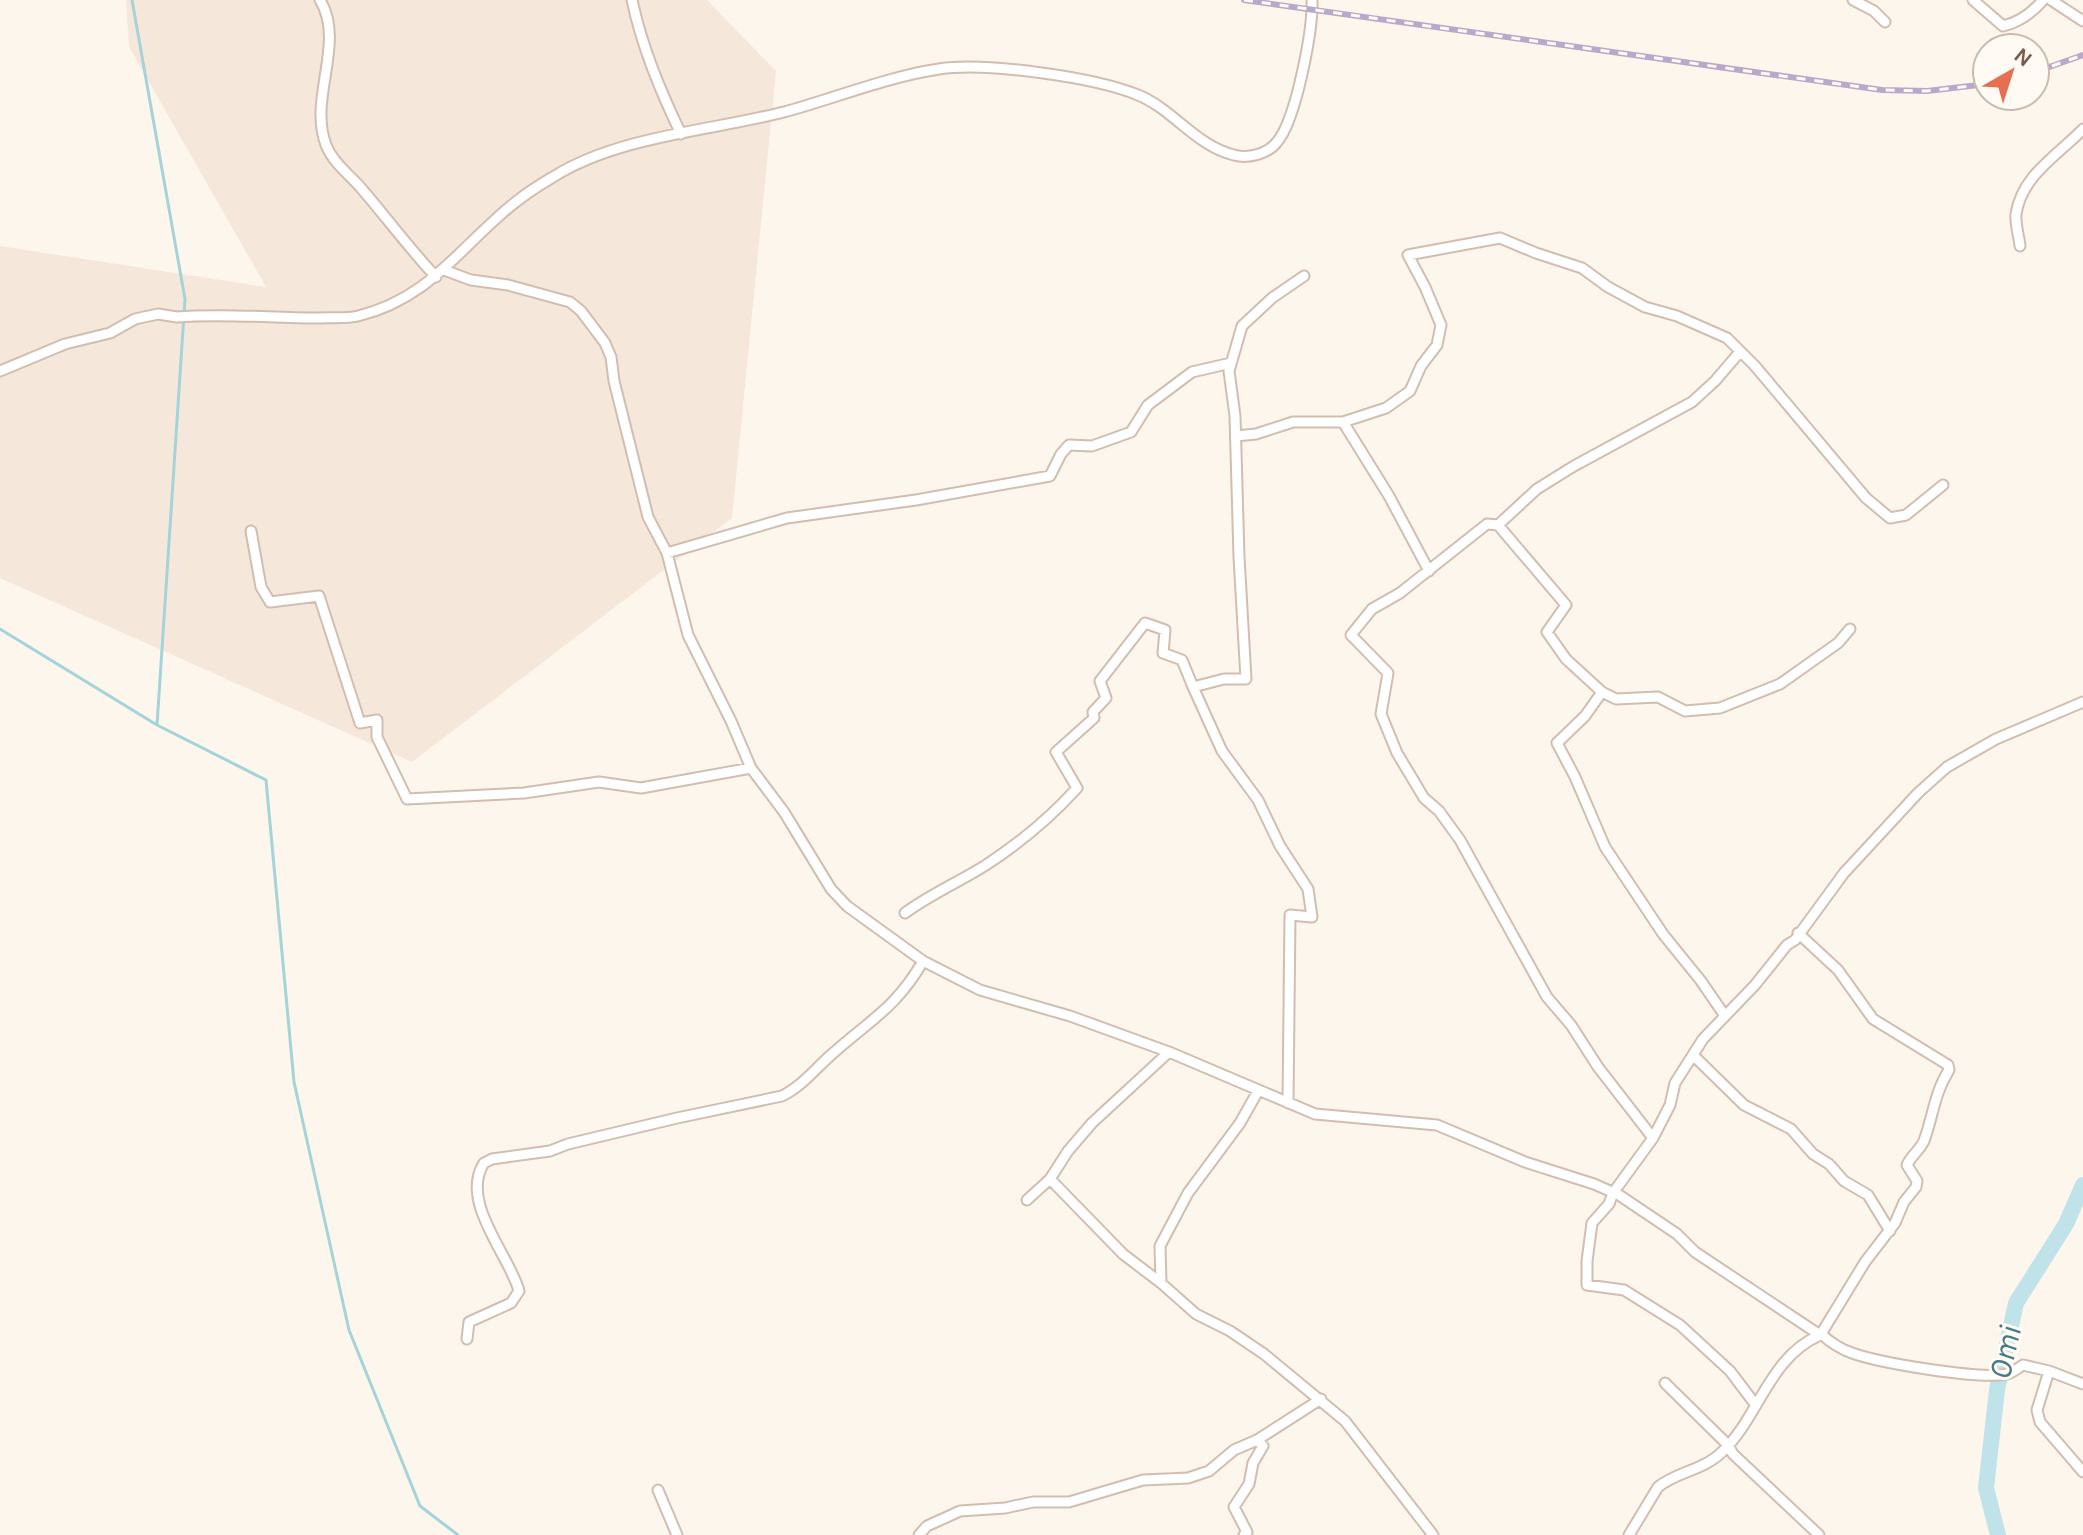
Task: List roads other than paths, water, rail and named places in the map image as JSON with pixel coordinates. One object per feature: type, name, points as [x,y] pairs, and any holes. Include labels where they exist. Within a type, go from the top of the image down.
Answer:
[{"type":"street","points":[[320,0],[326,10],[328,24],[328,50],[321,91],[326,145],[341,168],[436,277]]},
{"type":"street","points":[[632,0],[638,32],[659,88],[681,134]]},
{"type":"street","points":[[0,371],[65,344],[110,333],[135,319],[158,314],[177,317],[356,317],[395,302],[436,277],[500,216],[555,176],[619,148],[784,112],[942,68],[1038,73],[1136,94],[1217,149],[1237,156],[1252,155],[1266,151],[1277,142],[1285,127],[1306,53],[1312,0]]},
{"type":"street","points":[[1853,0],[1874,11],[1885,22]]},
{"type":"street","points":[[1973,0],[2003,26],[2025,17],[2043,0]]},
{"type":"street","points":[[2051,0],[2083,21]]},
{"type":"street","points":[[2020,246],[2016,216],[2024,191],[2036,171],[2083,129]]},
{"type":"street","points":[[1236,436],[1256,434],[1293,422],[1343,422],[1386,408],[1410,391],[1421,366],[1437,345],[1441,325],[1408,255],[1500,238],[1582,268],[1608,287],[1645,307],[1677,316],[1727,338],[1755,366],[1866,498],[1890,518],[1906,515],[1943,485]]},
{"type":"street","points":[[456,260],[460,277]]},
{"type":"street","points":[[444,270],[460,277],[508,285],[570,302],[597,329],[611,357],[614,381],[648,517],[667,553],[688,635],[751,768],[784,812],[831,889],[847,906],[923,961],[959,981],[992,994],[1070,1016],[1169,1052],[1315,1114],[1437,1125],[1525,1162],[1594,1184],[1677,1234],[1695,1252],[1840,1348],[1871,1359],[1982,1374],[2009,1374],[2023,1365],[2083,1384]]},
{"type":"street","points":[[1193,687],[1224,679],[1246,679],[1236,436],[1229,371],[1242,326],[1272,298],[1304,276]]},
{"type":"street","points":[[1498,525],[1537,489],[1692,402],[1739,353]]},
{"type":"street","points":[[667,553],[787,518],[916,500],[1050,476],[1069,445],[1092,446],[1131,432],[1148,405],[1192,372],[1231,363]]},
{"type":"street","points":[[1343,422],[1389,496],[1429,571]]},
{"type":"street","points":[[1653,1138],[1547,997],[1460,840],[1439,811],[1424,798],[1397,753],[1381,714],[1388,673],[1351,635],[1372,609],[1400,593],[1487,524],[1498,525],[1566,605],[1547,632],[1566,659],[1602,692],[1616,699],[1658,697],[1685,711],[1720,708],[1780,684],[1838,643],[1850,629]]},
{"type":"street","points":[[251,531],[261,587],[270,602],[319,596],[360,723],[377,720],[377,737],[407,799],[524,793],[599,782],[641,788],[751,768]]},
{"type":"street","points":[[905,913],[1015,845],[1077,788],[1056,752],[1094,718],[1093,712],[1106,698],[1100,681],[1145,623],[1165,630],[1163,653],[1182,660],[1222,751],[1258,800],[1280,846],[1308,889],[1312,917],[1290,915],[1288,1103]]},
{"type":"street","points":[[1602,692],[1585,716],[1557,743],[1605,847],[1663,934],[1725,1016]]},
{"type":"street","points":[[1755,1404],[1730,1371],[1680,1325],[1624,1290],[1587,1285],[1592,1223],[1609,1204],[1613,1193],[1653,1138],[1670,1105],[1675,1083],[1698,1046],[1755,985],[1844,873],[1918,793],[1947,767],[1996,739],[2083,702]]},
{"type":"street","points":[[1629,1535],[1658,1487],[1713,1460],[1728,1445],[1789,1356],[1804,1342],[1820,1334],[1916,1187],[1917,1181],[1907,1165],[1908,1160],[1921,1148],[1933,1105],[1949,1070],[1948,1065],[1873,1019],[1838,970],[1798,933]]},
{"type":"street","points":[[467,1339],[469,1322],[511,1303],[519,1291],[493,1241],[483,1211],[478,1179],[484,1163],[492,1159],[550,1151],[677,1118],[782,1096],[883,1014],[911,982],[923,961]]},
{"type":"street","points":[[1027,1200],[1050,1179],[1092,1123],[1169,1052]]},
{"type":"street","points":[[1694,1056],[1744,1105],[1791,1129],[1813,1154],[1829,1164],[1844,1181],[1868,1195],[1890,1231]]},
{"type":"street","points":[[1161,1283],[1160,1246],[1188,1193],[1240,1123],[1258,1091]]},
{"type":"street","points":[[1050,1179],[1123,1254],[1196,1314],[1230,1331],[1264,1354],[1345,1421],[1433,1535]]},
{"type":"street","points":[[2049,1371],[2037,1410],[2040,1422],[2083,1472]]},
{"type":"street","points":[[1665,1383],[1728,1445],[1733,1454],[1819,1535]]},
{"type":"street","points":[[919,1535],[927,1526],[960,1511],[1005,1508],[1033,1502],[1069,1502],[1143,1480],[1188,1478],[1209,1471],[1234,1450],[1257,1440],[1321,1399]]},
{"type":"street","points":[[1244,1535],[1247,1532],[1234,1507],[1249,1484],[1253,1463],[1263,1446],[1257,1440]]},
{"type":"street","points":[[658,1490],[677,1535]]},
{"type":"waterway","points":[[132,0],[185,299],[157,725]]},
{"type":"waterway","points":[[0,629],[157,725],[266,780],[294,1082],[349,1330],[420,1506],[458,1535]]},
{"type":"waterway","name":"Omi","points":[[1998,1535],[1986,1488],[1997,1390],[2016,1303],[2066,1224],[2083,1185]]},
{"type":"railway","points":[[1244,0],[1882,90],[1927,91],[1971,86]]},
{"type":"railway","points":[[2051,66],[2083,55]]}]
